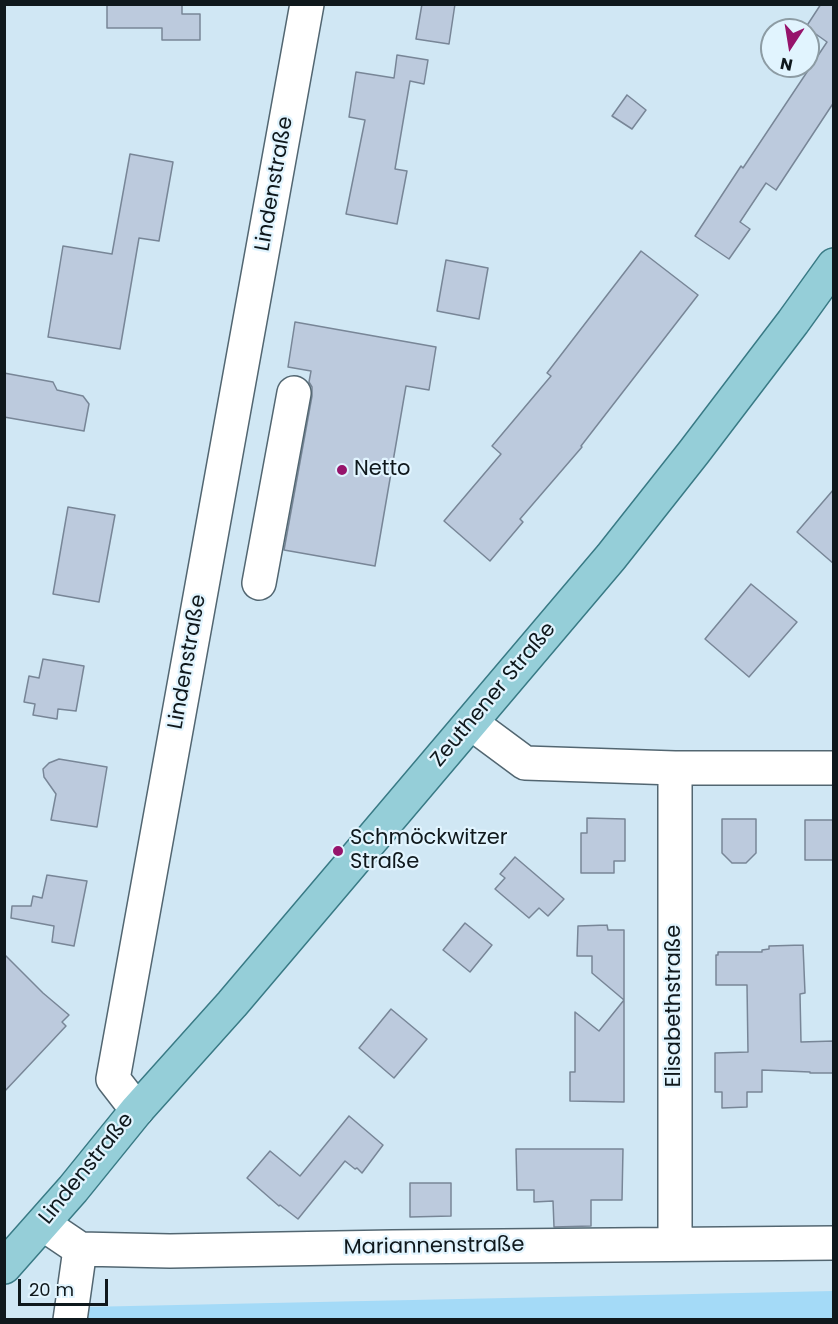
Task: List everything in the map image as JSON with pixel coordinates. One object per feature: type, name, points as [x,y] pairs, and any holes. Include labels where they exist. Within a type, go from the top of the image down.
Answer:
[{"type":"main road","name":"Zeuthener Straße","points":[[137,1110],[232,1004],[611,556],[680,471],[834,266]]},
{"type":"main road","name":"Lindenstraße","points":[[4,1267],[43,1224],[137,1110]]},
{"type":"street","name":"Lindenstraße","points":[[137,1110],[113,1079],[307,4]]},
{"type":"street","points":[[259,583],[294,393]]},
{"type":"street","points":[[471,723],[525,763],[675,768],[834,768]]},
{"type":"street","name":"Elisabethstraße","points":[[675,768],[675,1244]]},
{"type":"street","points":[[43,1224],[80,1249],[70,1320]]},
{"type":"street","name":"Mariannenstraße","points":[[80,1249],[170,1251],[392,1246],[834,1243]]},
{"type":"shaded area","points":[[834,1291],[833,1320],[82,1320],[84,1307]]},
{"type":"building","points":[[107,4],[182,4],[182,14],[200,14],[200,40],[162,40],[162,28],[107,28]]},
{"type":"building","points":[[422,4],[455,4],[449,44],[416,39]]},
{"type":"building","points":[[821,4],[834,4],[834,102],[776,190],[766,183],[740,222],[750,229],[729,259],[695,236],[803,78],[820,78],[820,52],[827,42],[820,37],[820,18],[812,18]]},
{"type":"building","points":[[397,55],[428,60],[424,84],[410,81],[395,169],[407,171],[397,224],[346,214],[365,120],[349,117],[356,72],[394,78]]},
{"type":"building","points":[[627,95],[646,110],[632,129],[612,116]]},
{"type":"building","points":[[130,154],[173,162],[159,241],[139,238],[120,349],[48,337],[63,246],[112,254]]},
{"type":"building","points":[[641,251],[698,295],[582,447],[520,519],[523,522],[490,561],[444,521],[501,454],[492,446],[551,376],[547,373]]},
{"type":"building","points":[[446,260],[488,268],[479,319],[437,311]]},
{"type":"building","name":"Netto","points":[[295,322],[436,347],[429,390],[406,386],[375,566],[284,550],[312,396],[312,387],[309,382],[311,371],[288,367]]},
{"type":"building","points":[[4,373],[53,382],[57,390],[83,396],[89,404],[84,431],[4,417]]},
{"type":"building","points":[[834,489],[834,564],[797,532]]},
{"type":"building","points":[[68,507],[115,515],[99,602],[53,594]]},
{"type":"building","points":[[751,584],[797,622],[749,677],[705,639]]},
{"type":"building","points":[[43,659],[84,666],[76,711],[58,709],[57,719],[33,715],[35,704],[24,702],[29,676],[39,678]]},
{"type":"building","points":[[59,759],[107,767],[97,827],[51,820],[56,794],[44,777],[43,769],[49,763]]},
{"type":"building","points":[[587,818],[625,819],[625,861],[614,861],[614,873],[581,873],[581,833],[587,833]]},
{"type":"building","points":[[722,819],[756,819],[756,853],[746,863],[732,863],[722,853]]},
{"type":"building","points":[[805,820],[834,820],[834,860],[805,860]]},
{"type":"building","points":[[515,857],[564,899],[548,916],[539,908],[529,918],[495,889],[505,878],[500,874]]},
{"type":"building","points":[[47,875],[87,881],[74,946],[52,942],[54,926],[11,918],[12,906],[31,906],[33,896],[42,898]]},
{"type":"building","points":[[465,923],[492,945],[470,972],[443,950]]},
{"type":"building","points":[[607,925],[608,930],[624,930],[624,1000],[592,973],[592,956],[577,956],[578,926]]},
{"type":"building","points":[[803,945],[805,993],[800,994],[801,1042],[834,1041],[834,1073],[762,1070],[762,1092],[747,1092],[747,1107],[722,1108],[722,1092],[715,1092],[715,1053],[748,1052],[747,985],[716,985],[716,955],[718,952],[762,952],[762,950],[769,949],[769,946]]},
{"type":"building","points":[[4,954],[69,1015],[62,1022],[66,1026],[4,1092]]},
{"type":"building","points":[[624,1000],[624,1102],[570,1101],[570,1072],[575,1072],[575,1012],[599,1031]]},
{"type":"building","points":[[391,1009],[427,1039],[394,1078],[359,1048]]},
{"type":"building","points":[[349,1116],[383,1145],[362,1173],[345,1161],[298,1219],[247,1178],[270,1151],[300,1176]]},
{"type":"building","points":[[516,1149],[623,1149],[622,1200],[591,1200],[591,1226],[554,1227],[553,1201],[534,1202],[534,1190],[517,1190]]},
{"type":"building","points":[[410,1183],[451,1183],[451,1216],[410,1217]]},
{"type":"place","name":"Netto","points":[[342,470]]},
{"type":"place","name":"Schmöckwitzer Straße","points":[[338,851]]}]
